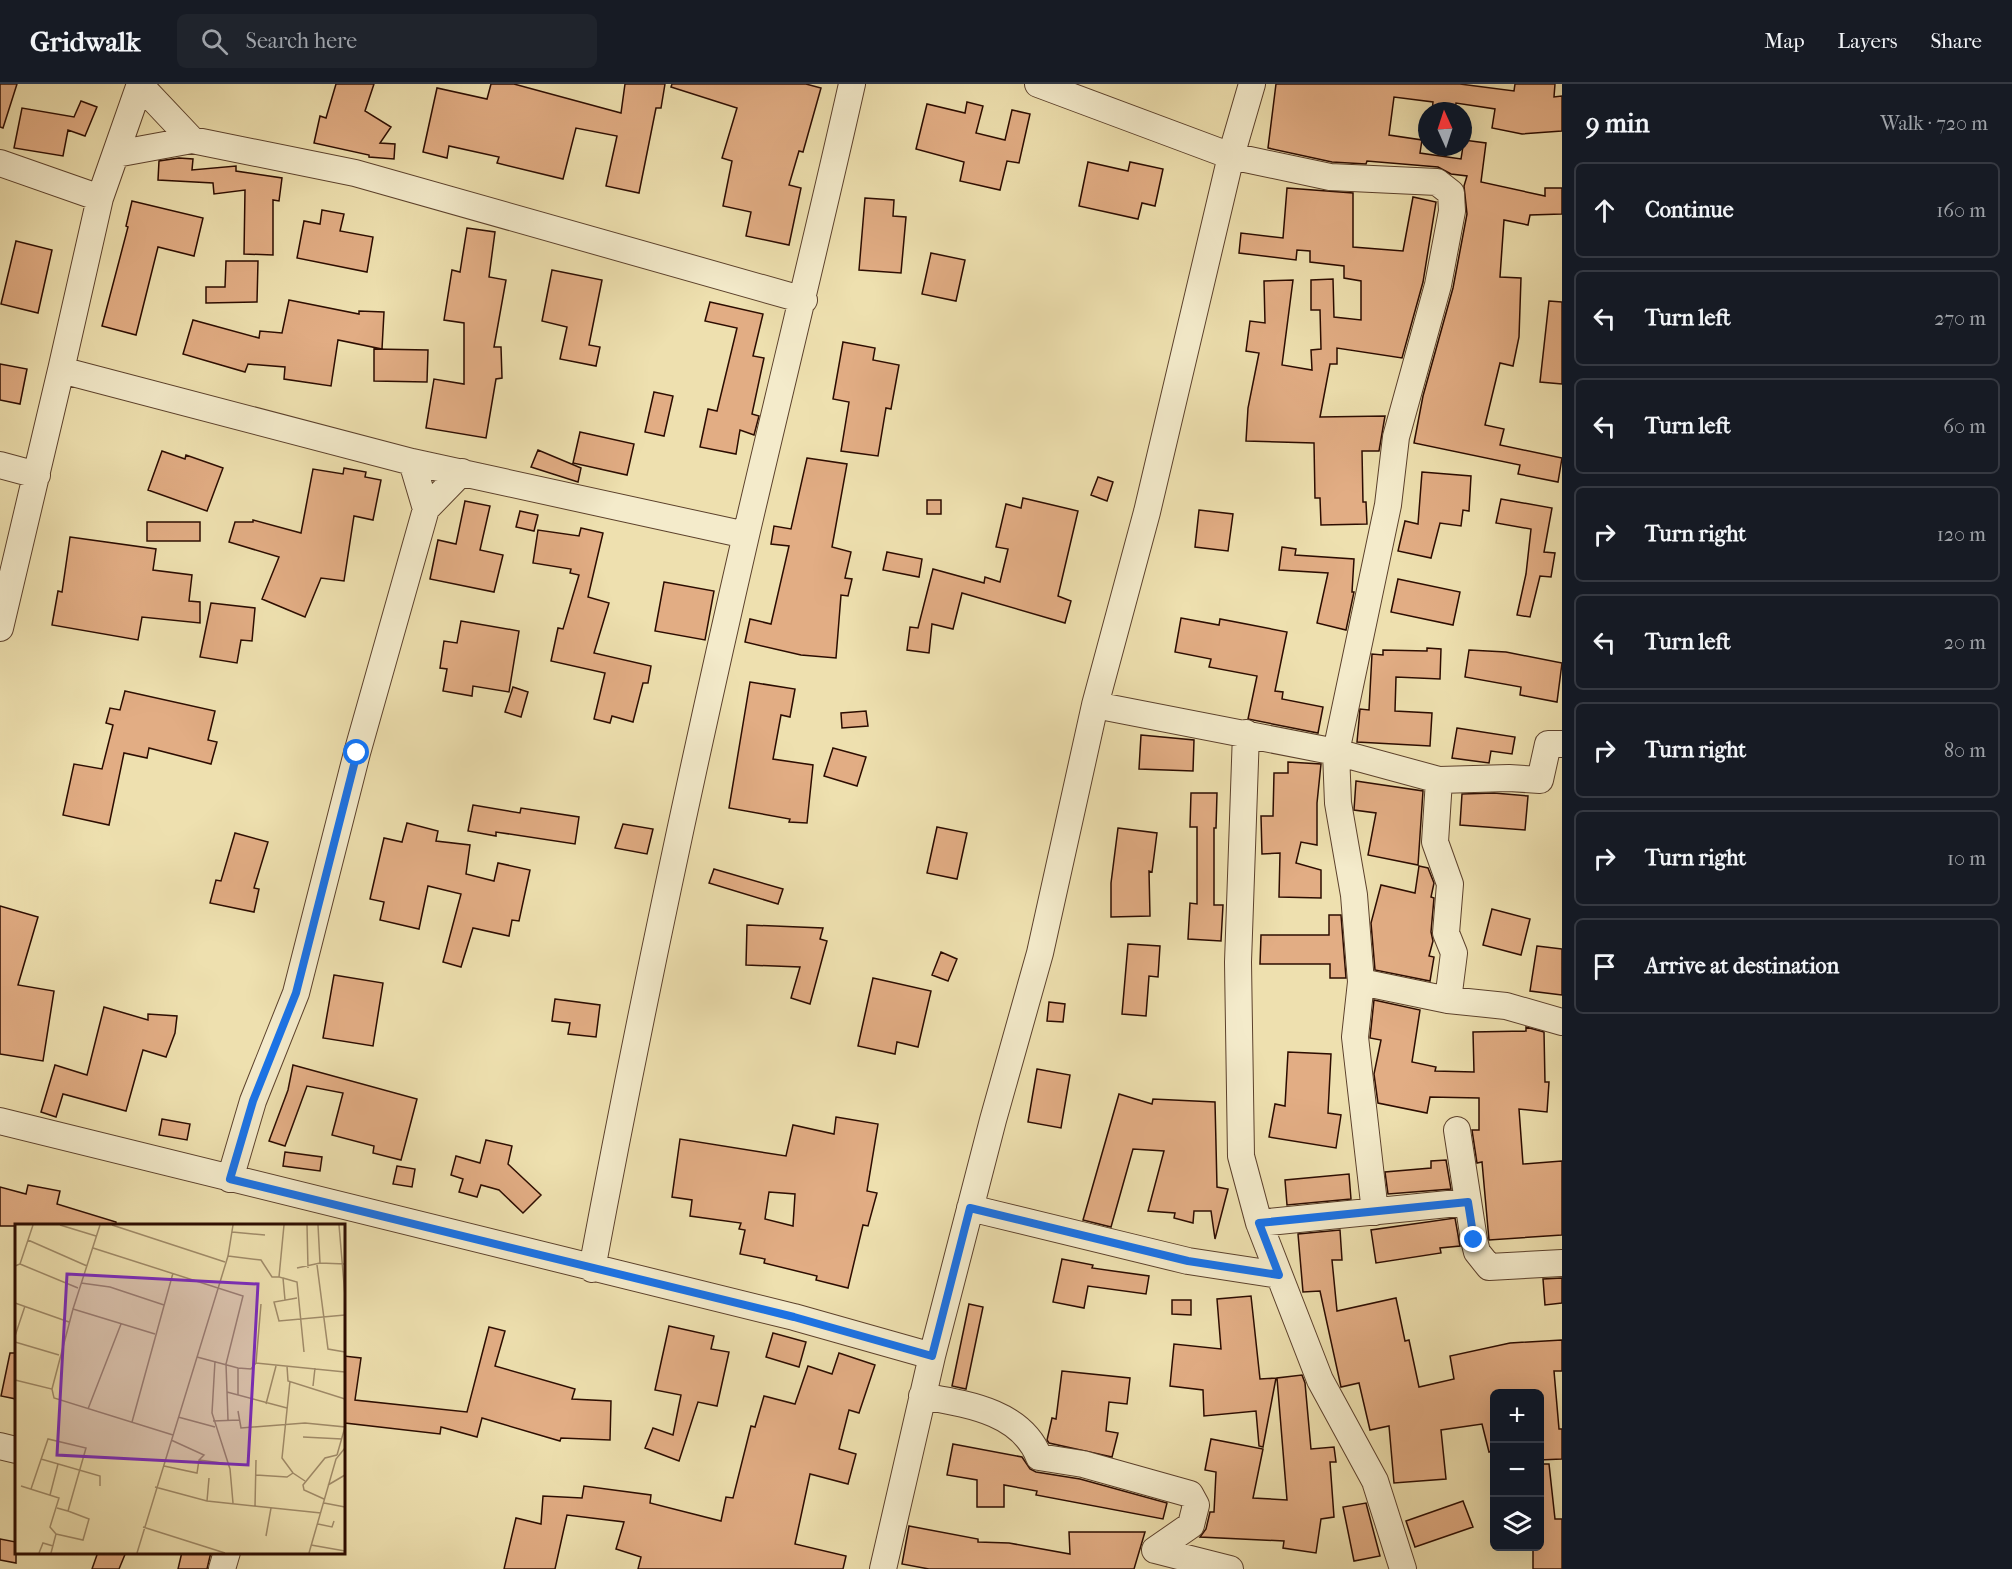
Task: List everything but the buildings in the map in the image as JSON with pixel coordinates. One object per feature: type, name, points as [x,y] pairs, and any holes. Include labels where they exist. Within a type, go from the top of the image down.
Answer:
[{"type":"street","points":[[592,1269],[627,1082],[746,535],[804,300],[852,84]]},
{"type":"street","points":[[1038,84],[1231,156],[1330,177],[1437,182],[1451,193],[1452,211],[1438,285],[1396,437],[1388,505],[1336,752],[1338,803],[1354,895],[1361,982],[1355,1037],[1375,1212]]},
{"type":"street","points":[[883,1569],[922,1396],[970,1208],[1040,953],[1095,705],[1147,512],[1231,156],[1252,84]]},
{"type":"street","points":[[0,628],[100,198],[140,85],[192,140]]},
{"type":"street","points":[[117,154],[192,140],[355,172],[804,300]]},
{"type":"street","points":[[0,163],[100,198]]},
{"type":"street","points":[[61,370],[412,462],[746,535]]},
{"type":"street","points":[[412,462],[426,509]]},
{"type":"street","points":[[0,465],[37,475]]},
{"type":"street","points":[[230,1179],[253,1101],[296,993],[357,753],[426,509],[462,472]]},
{"type":"street","points":[[1095,705],[1336,752],[1439,780],[1509,778],[1540,780],[1548,744],[1562,744]]},
{"type":"street","points":[[1246,733],[1238,962],[1241,1156],[1259,1223],[1320,1380],[1375,1481],[1403,1569]]},
{"type":"street","points":[[1439,780],[1435,842],[1450,884],[1446,933],[1454,953],[1448,999]]},
{"type":"street","points":[[1361,982],[1448,999],[1506,1006],[1562,1022]]},
{"type":"street","points":[[0,1120],[592,1269],[794,1317],[932,1356]]},
{"type":"street","points":[[1457,1130],[1477,1252],[1489,1267],[1562,1263]]},
{"type":"street","points":[[1259,1223],[1468,1202]]},
{"type":"street","points":[[970,1208],[1188,1261],[1279,1275]]},
{"type":"street","points":[[922,1396],[967,1404],[1002,1418],[1023,1429],[1039,1457],[1083,1464],[1191,1494],[1196,1506],[1191,1525],[1160,1560]]},
{"type":"street","points":[[0,1446],[15,1450]]},
{"type":"street","points":[[222,1569],[226,1554]]},
{"type":"street","points":[[1160,1560],[1230,1569]]},
{"type":"route","points":[[357,753],[296,993],[253,1101],[230,1179],[794,1317],[932,1356],[970,1208],[1188,1261],[1279,1275],[1259,1223],[1468,1202],[1474,1240]]}]
